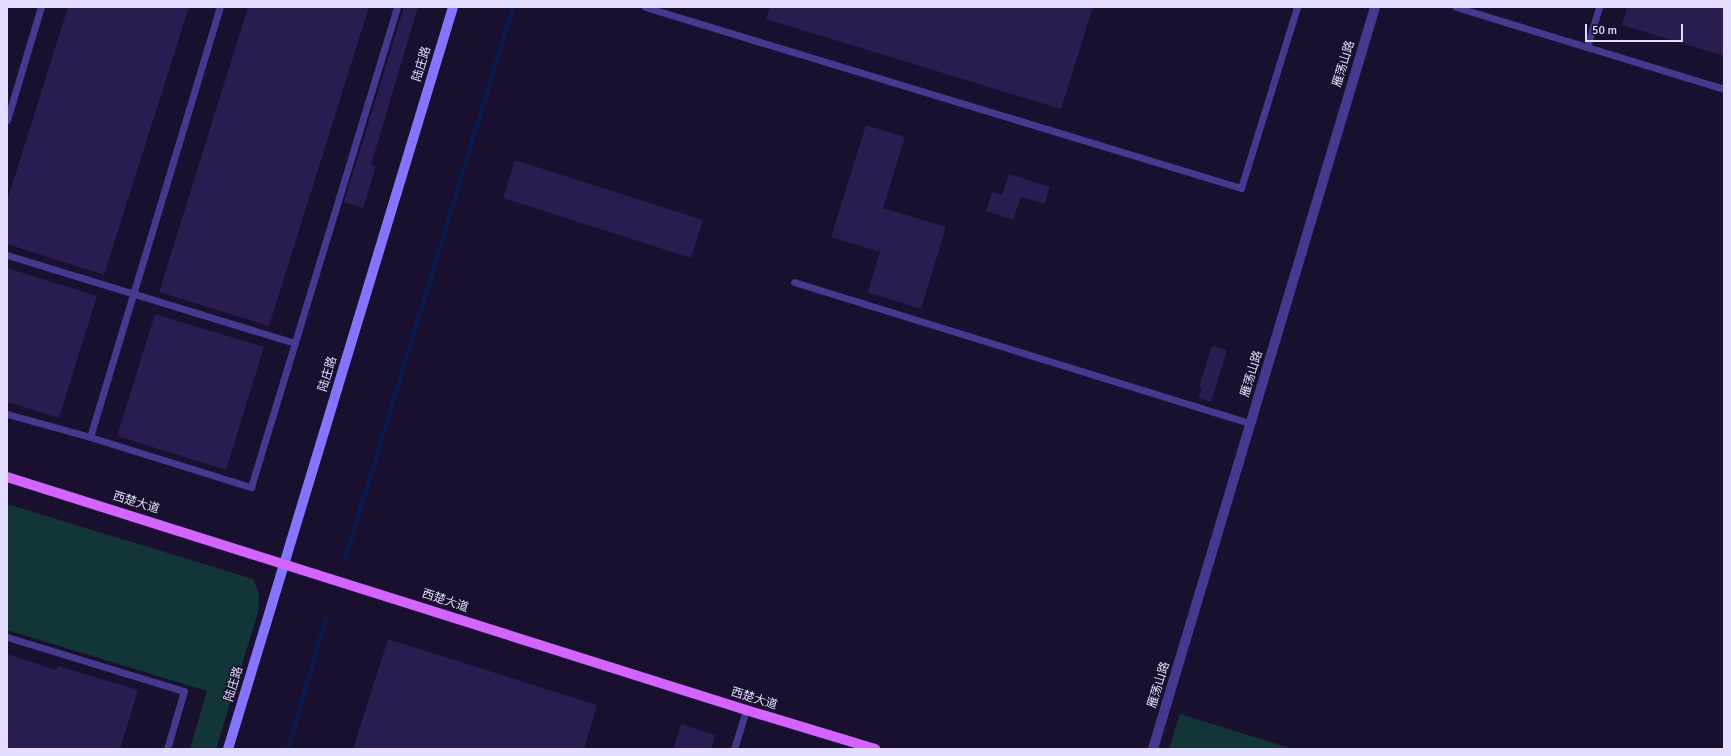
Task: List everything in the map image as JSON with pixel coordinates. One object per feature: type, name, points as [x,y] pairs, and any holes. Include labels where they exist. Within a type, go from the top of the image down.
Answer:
[{"type":"main road","name":"西楚大道","points":[[7,477],[285,563],[746,710],[875,749]]},
{"type":"street","name":"陆庄路","points":[[228,749],[453,7]]},
{"type":"street","name":"雁荡山路","points":[[1153,749],[1375,7]]},
{"type":"lane","points":[[7,120],[41,7]]},
{"type":"lane","points":[[90,437],[220,7]]},
{"type":"lane","points":[[7,414],[90,437],[251,487],[397,7]]},
{"type":"lane","points":[[645,7],[1241,188],[1297,7]]},
{"type":"lane","points":[[1456,7],[1724,89]]},
{"type":"lane","points":[[1586,47],[1599,7]]},
{"type":"lane","points":[[7,255],[295,343]]},
{"type":"lane","points":[[794,282],[1250,424]]},
{"type":"lane","points":[[7,637],[184,691],[167,749]]},
{"type":"lane","points":[[734,749],[746,710]]},
{"type":"green space","points":[[7,504],[253,579],[259,593],[258,612],[216,749],[190,749],[207,691],[7,630]]},
{"type":"green space","points":[[1180,714],[1293,749],[1169,749]]},
{"type":"building","points":[[68,7],[189,7],[104,275],[7,244],[7,201]]},
{"type":"building","points":[[248,7],[369,7],[269,326],[159,292]]},
{"type":"building","points":[[404,7],[418,7],[371,165],[376,166],[363,208],[344,202]]},
{"type":"building","points":[[770,7],[1093,7],[1061,109],[766,19]]},
{"type":"building","points":[[1627,7],[1724,7],[1724,56],[1622,25]]},
{"type":"building","points":[[866,125],[905,137],[883,208],[946,227],[921,309],[868,292],[880,252],[831,237]]},
{"type":"building","points":[[515,160],[703,220],[691,258],[503,198]]},
{"type":"building","points":[[1009,174],[1050,187],[1044,204],[1021,197],[1013,220],[986,211],[992,192],[1002,195]]},
{"type":"building","points":[[7,268],[97,296],[59,418],[7,402]]},
{"type":"building","points":[[155,314],[264,347],[226,470],[117,436]]},
{"type":"building","points":[[1212,346],[1227,350],[1211,402],[1198,398],[1202,388],[1199,387]]},
{"type":"building","points":[[388,639],[597,705],[584,749],[353,749]]},
{"type":"building","points":[[7,654],[56,670],[58,666],[138,690],[120,749],[7,749]]},
{"type":"building","points":[[681,724],[715,735],[711,749],[673,749]]},
{"type":"waterway","points":[[345,560],[513,7]]},
{"type":"waterway","points":[[288,749],[326,619]]}]
